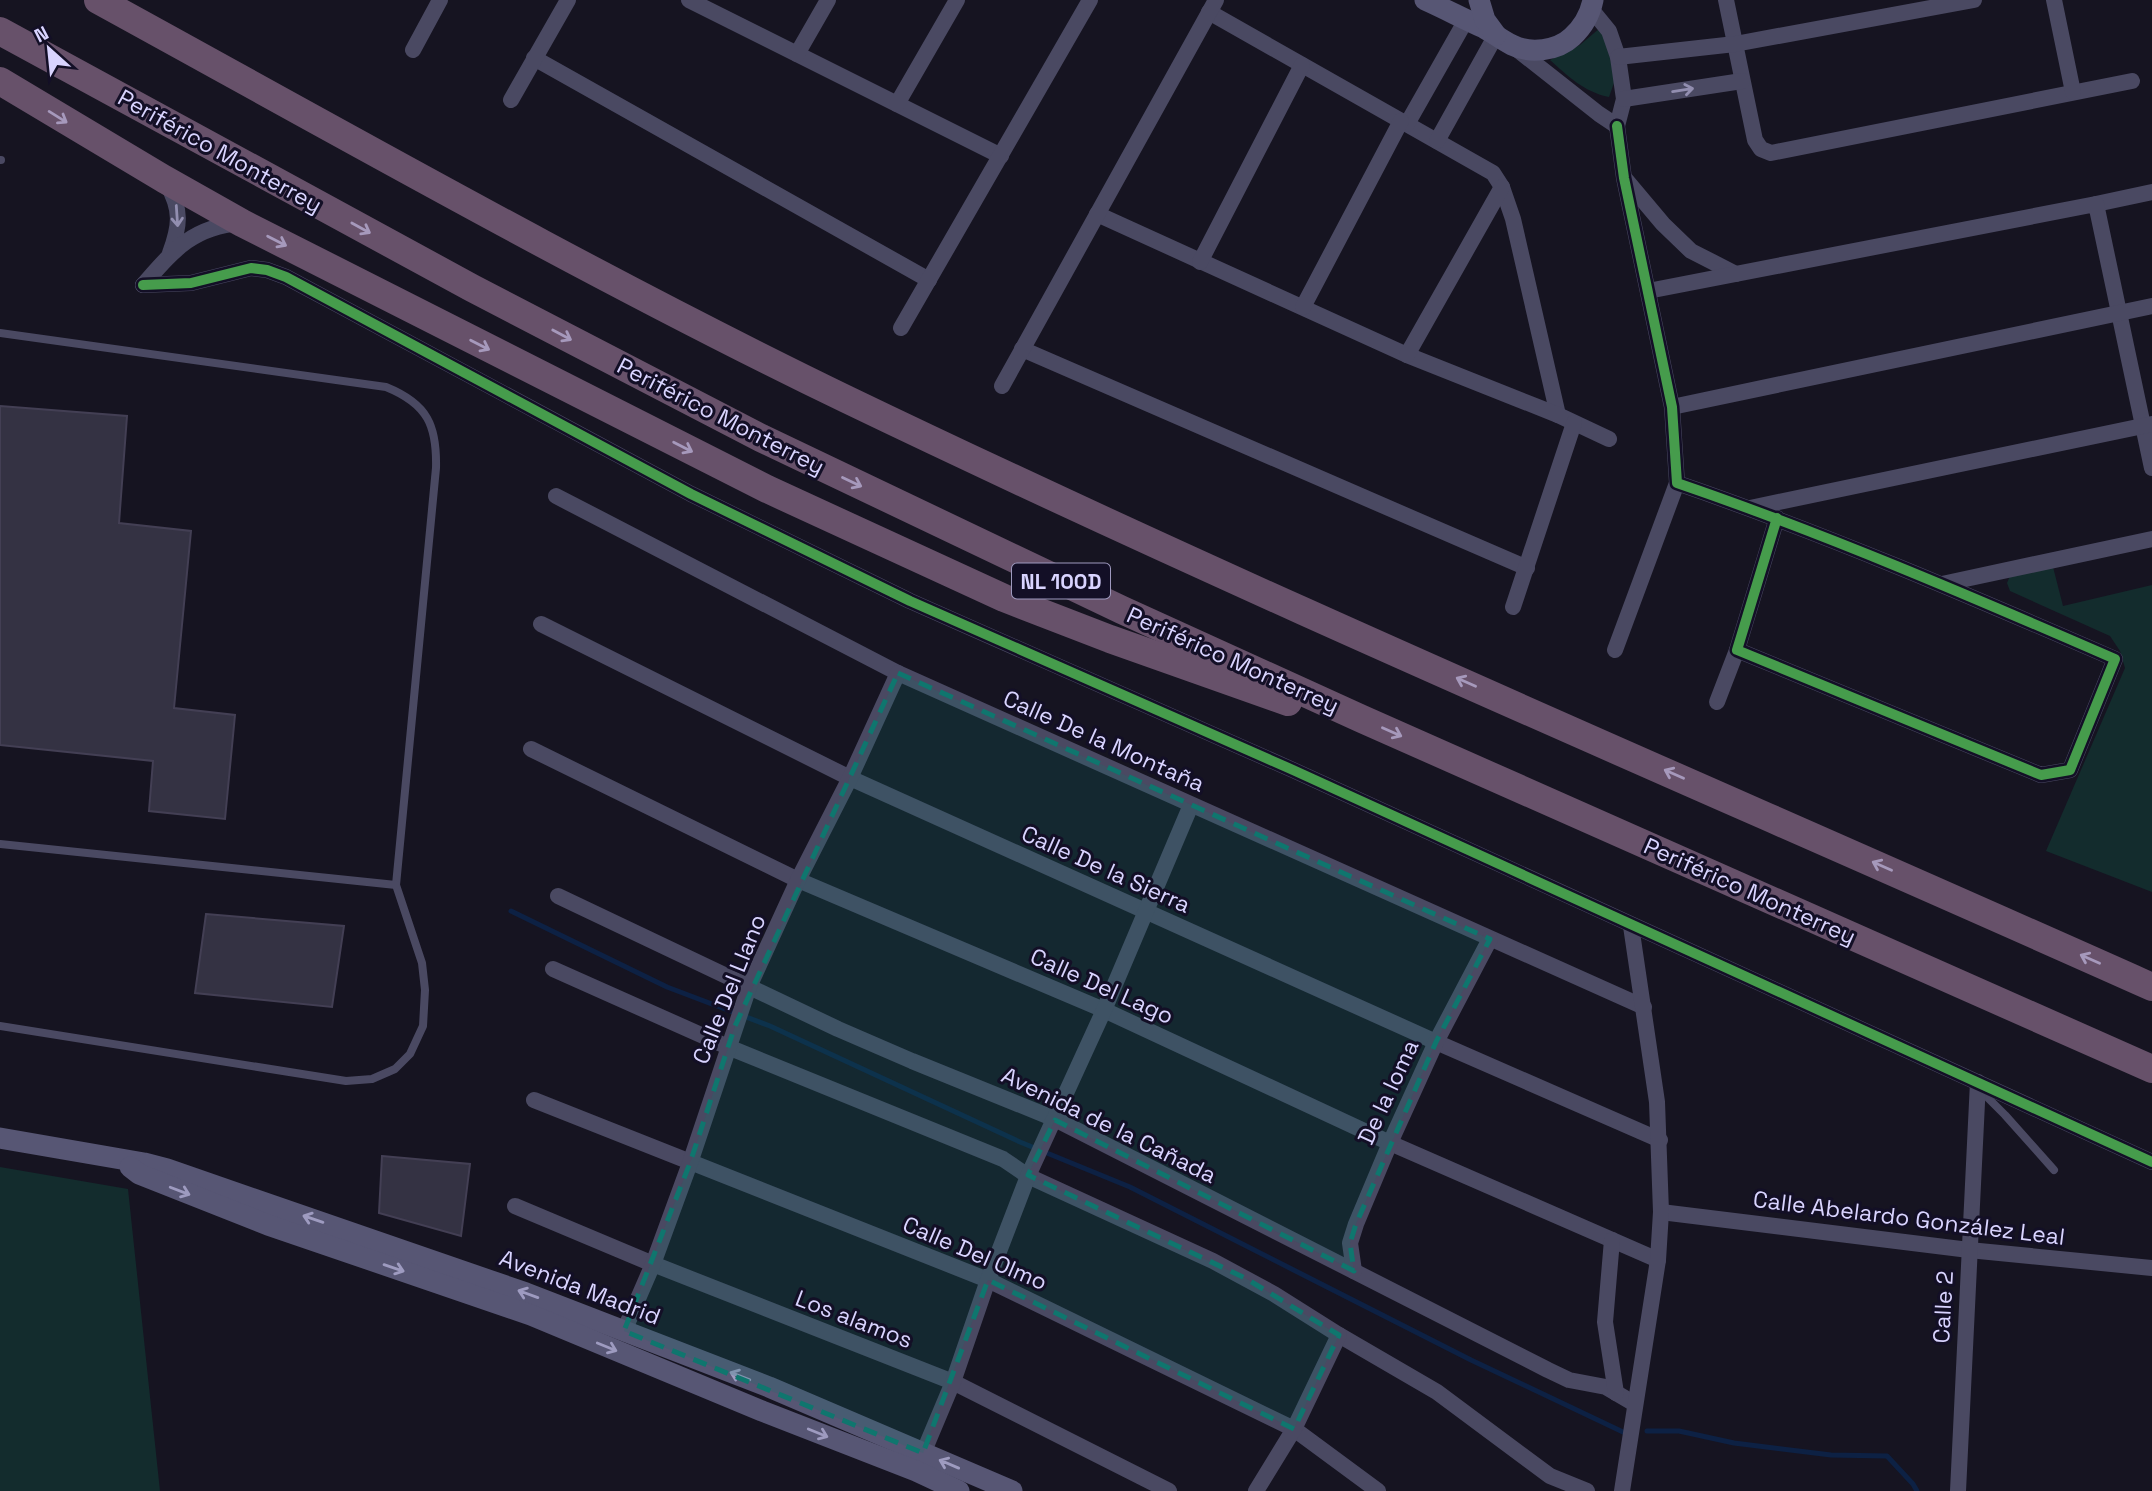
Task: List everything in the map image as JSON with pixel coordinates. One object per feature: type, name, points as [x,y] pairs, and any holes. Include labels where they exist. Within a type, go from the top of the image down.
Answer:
[{"type":"highway","points":[[98,0],[464,202],[675,313],[845,398],[1210,568],[2152,987]]},
{"type":"highway","name":"Periférico Monterrey","points":[[0,31],[472,288],[761,438],[1122,610],[1362,719],[2152,1069]]},
{"type":"highway","points":[[0,81],[242,223],[767,489],[1004,598],[1123,644],[1317,712],[1362,719]]},
{"type":"street","points":[[511,100],[568,0]]},
{"type":"street","points":[[797,54],[828,0]]},
{"type":"street","points":[[897,104],[957,0]]},
{"type":"street","points":[[901,328],[1090,0]]},
{"type":"street","points":[[1425,0],[1504,40],[1531,50],[1550,48],[1568,41],[1582,28],[1592,5]]},
{"type":"street","points":[[1479,0],[1485,20],[1504,40],[1617,126]]},
{"type":"street","points":[[1726,0],[1755,140],[1761,149],[1771,153],[2132,80]]},
{"type":"street","points":[[1618,57],[1735,44],[1974,0]]},
{"type":"street","points":[[2054,0],[2073,92]]},
{"type":"street","points":[[693,1],[1001,156]]},
{"type":"street","points":[[413,50],[434,2]]},
{"type":"street","points":[[1592,5],[1609,31],[1618,57],[1624,99],[1617,126],[1624,178],[1672,407],[1677,483],[1615,650]]},
{"type":"street","points":[[1002,386],[1212,6],[1302,65],[1493,173],[1502,187],[1513,219],[1558,415]]},
{"type":"street","points":[[1303,307],[1404,122],[1466,20]]},
{"type":"street","points":[[1437,141],[1504,40]]},
{"type":"street","points":[[534,58],[929,280]]},
{"type":"street","points":[[1200,262],[1302,65]]},
{"type":"street","points":[[1624,99],[1742,81]]},
{"type":"street","points":[[1624,178],[1662,223],[1691,251],[1736,274]]},
{"type":"street","points":[[163,179],[176,204],[179,218],[170,255]]},
{"type":"street","points":[[1407,355],[1502,187]]},
{"type":"street","points":[[1648,291],[2152,192]]},
{"type":"street","points":[[2096,204],[2118,313],[2147,425],[2152,468]]},
{"type":"street","points":[[1097,214],[1407,355],[1558,415],[1609,439]]},
{"type":"street","points":[[242,223],[209,228],[188,240],[170,255],[144,285],[191,283],[251,268],[286,277],[691,495],[898,595],[1293,770],[1631,926],[1721,964],[1978,1085],[2152,1162]]},
{"type":"street","points":[[1672,407],[2152,306]]},
{"type":"street","points":[[1022,349],[1527,568]]},
{"type":"street","points":[[1513,607],[1574,423]]},
{"type":"street","points":[[1750,508],[2147,425]]},
{"type":"street","points":[[1677,483],[1777,518],[1942,584],[2115,659],[2070,770],[2041,775],[1737,650]]},
{"type":"street","name":"Calle De la Montaña","points":[[556,496],[898,673],[1644,1007]]},
{"type":"street","points":[[1717,702],[1737,650],[1777,518]]},
{"type":"street","points":[[1942,584],[2152,539]]},
{"type":"street","name":"Calle De la Sierra","points":[[541,624],[850,778],[1660,1140]]},
{"type":"street","name":"Calle Del Llano","points":[[624,1331],[653,1264],[690,1163],[748,992],[798,880],[850,778],[898,673]]},
{"type":"street","name":"Calle Del Lago","points":[[531,749],[798,880],[1104,1010],[1390,1143],[1658,1260]]},
{"type":"street","points":[[920,1462],[953,1382],[988,1280],[1031,1170],[1104,1010],[1191,805]]},
{"type":"street","name":"Avenida de la Cañada","points":[[558,896],[748,992],[1053,1124],[1569,1380],[1606,1387],[1635,1404]]},
{"type":"street","points":[[1622,1491],[1658,1260],[1661,1212],[1657,1102],[1631,926]]},
{"type":"street","name":"De la loma","points":[[1354,1271],[1350,1243],[1390,1143],[1436,1042],[1490,939]]},
{"type":"street","points":[[553,969],[728,1047],[1031,1170],[1235,1272],[1437,1392],[1550,1476],[1587,1491]]},
{"type":"street","name":"Calle 2","points":[[1958,1491],[1978,1085]]},
{"type":"street","name":"Calle Del Olmo","points":[[534,1100],[988,1280],[1294,1429],[1378,1491]]},
{"type":"street","name":"Avenida Madrid","points":[[0,1138],[167,1169],[526,1293],[769,1387],[920,1462],[959,1491]]},
{"type":"street","name":"Avenida Madrid","points":[[121,1159],[139,1174],[158,1182],[268,1224],[531,1315],[762,1411],[1012,1491]]},
{"type":"street","name":"Los alamos","points":[[515,1206],[653,1264],[953,1382],[1169,1491]]},
{"type":"street","name":"Calle Abelardo González Leal","points":[[1661,1212],[1969,1250],[2152,1268]]},
{"type":"street","points":[[1612,1240],[1605,1322],[1616,1393]]},
{"type":"street","points":[[1256,1491],[1294,1429],[1339,1335]]},
{"type":"lane","points":[[0,333],[386,387],[404,394],[421,408],[432,426],[436,444],[436,468],[397,885],[422,963],[425,990],[423,1026],[410,1054],[396,1069],[373,1079],[346,1081],[0,1026]]},
{"type":"lane","points":[[0,844],[397,885]]},
{"type":"lane","points":[[1978,1085],[2054,1170]]},
{"type":"highlighted area","points":[[898,673],[1490,939],[1436,1042],[1356,1224],[1350,1243],[1354,1271],[1055,1120],[1028,1175],[1245,1278],[1339,1335],[1294,1429],[988,1280],[923,1453],[624,1331],[690,1163],[735,1026]]},
{"type":"green space","points":[[1600,28],[1607,43],[1615,80],[1609,97],[1584,87],[1550,60],[1580,45]]},
{"type":"green space","points":[[2053,567],[2063,606],[2152,585],[2152,892],[2046,851],[2125,668],[2120,651],[2110,636],[2010,591],[2007,583],[2010,576]]},
{"type":"green space","points":[[0,1167],[128,1189],[160,1491],[0,1491]]},
{"type":"building","points":[[0,406],[127,416],[119,523],[191,531],[174,708],[235,715],[225,819],[149,811],[153,761],[0,745]]},
{"type":"building","points":[[206,914],[344,926],[332,1007],[195,993]]},
{"type":"building","points":[[382,1156],[470,1164],[461,1236],[379,1213]]},
{"type":"waterway","points":[[511,911],[667,987],[770,1026],[1020,1142],[1130,1187],[1471,1360],[1623,1432]]},
{"type":"waterway","points":[[1647,1431],[1679,1431],[1734,1443],[1831,1455],[1887,1456],[1917,1491]]},
{"type":"cycle path","points":[[1617,126],[1624,178],[1672,407],[1677,483],[1733,503],[1788,523],[1843,544],[2115,659],[2070,770],[2041,775],[1737,650],[1777,518]]},
{"type":"cycle path","points":[[143,285],[191,283],[251,268],[286,277],[691,494],[910,601],[1293,770],[2152,1162]]}]
